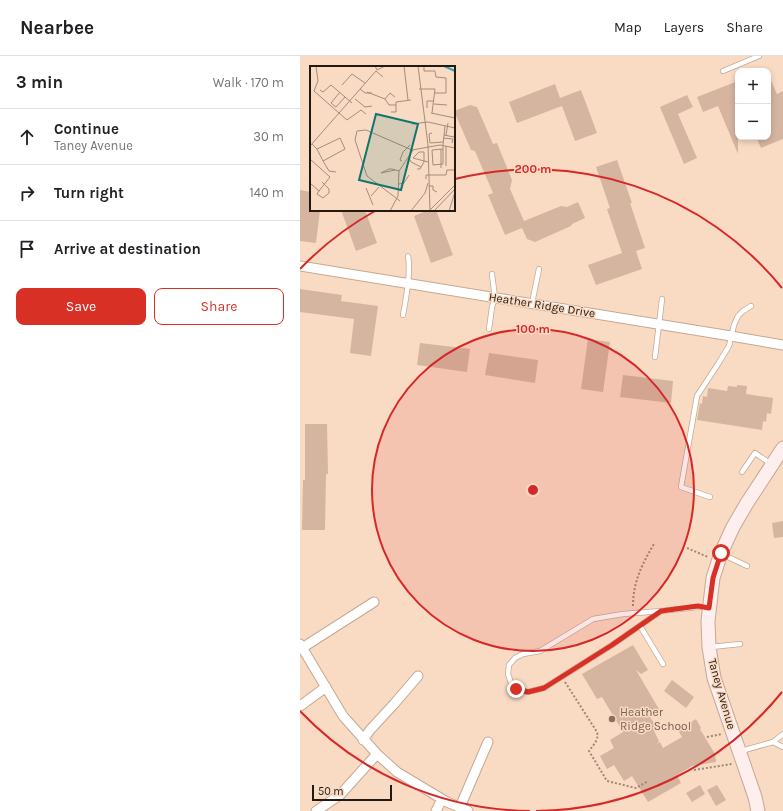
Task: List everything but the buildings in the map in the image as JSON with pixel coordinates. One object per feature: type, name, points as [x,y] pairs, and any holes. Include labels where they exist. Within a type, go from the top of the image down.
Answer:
[{"type":"street","name":"Heather Ridge Drive","points":[[300,266],[783,345]]},
{"type":"street","name":"Taney Avenue","points":[[758,811],[740,752],[716,683],[709,647],[708,621],[713,578],[721,553],[733,527],[747,503],[783,448]]},
{"type":"street","points":[[374,602],[301,646],[343,716],[363,740],[396,772],[442,799],[464,809],[488,742]]},
{"type":"street","points":[[363,740],[370,730],[418,676]]},
{"type":"street","points":[[300,706],[326,687]]},
{"type":"street","points":[[316,811],[340,795],[377,754]]},
{"type":"street","points":[[436,811],[442,799]]},
{"type":"lane","points":[[723,71],[759,56]]},
{"type":"lane","points":[[404,315],[408,284],[408,256]]},
{"type":"lane","points":[[532,303],[539,269]]},
{"type":"lane","points":[[489,329],[492,307],[495,298],[492,274]]},
{"type":"lane","points":[[655,357],[662,299]]},
{"type":"lane","points":[[710,497],[681,487],[697,396],[729,346],[734,325],[738,316],[743,310],[751,306]]},
{"type":"lane","points":[[742,472],[755,453],[772,465]]},
{"type":"lane","points":[[721,553],[747,566]]},
{"type":"lane","points":[[661,611],[612,645],[544,688],[528,692],[516,689],[511,683],[508,674],[509,665],[515,658],[523,654],[540,651],[594,619],[623,614],[698,606],[709,608]]},
{"type":"lane","points":[[640,626],[664,664]]},
{"type":"lane","points":[[709,647],[740,644]]},
{"type":"lane","points":[[740,752],[773,742],[783,734]]},
{"type":"lane","points":[[773,742],[783,747]]},
{"type":"path","points":[[633,606],[633,594],[641,567],[654,544]]},
{"type":"path","points":[[687,548],[708,558]]},
{"type":"path","points":[[565,682],[597,732],[597,740],[589,750],[606,781],[636,788],[648,781]]},
{"type":"path","points":[[707,737],[722,734]]},
{"type":"path","points":[[694,770],[732,764]]},
{"type":"place","name":"Heather Ridge School","points":[[612,719]]},
{"type":"route","points":[[516,689],[528,692],[544,688],[612,645],[661,611],[698,606],[709,608],[713,578],[721,553]]}]
